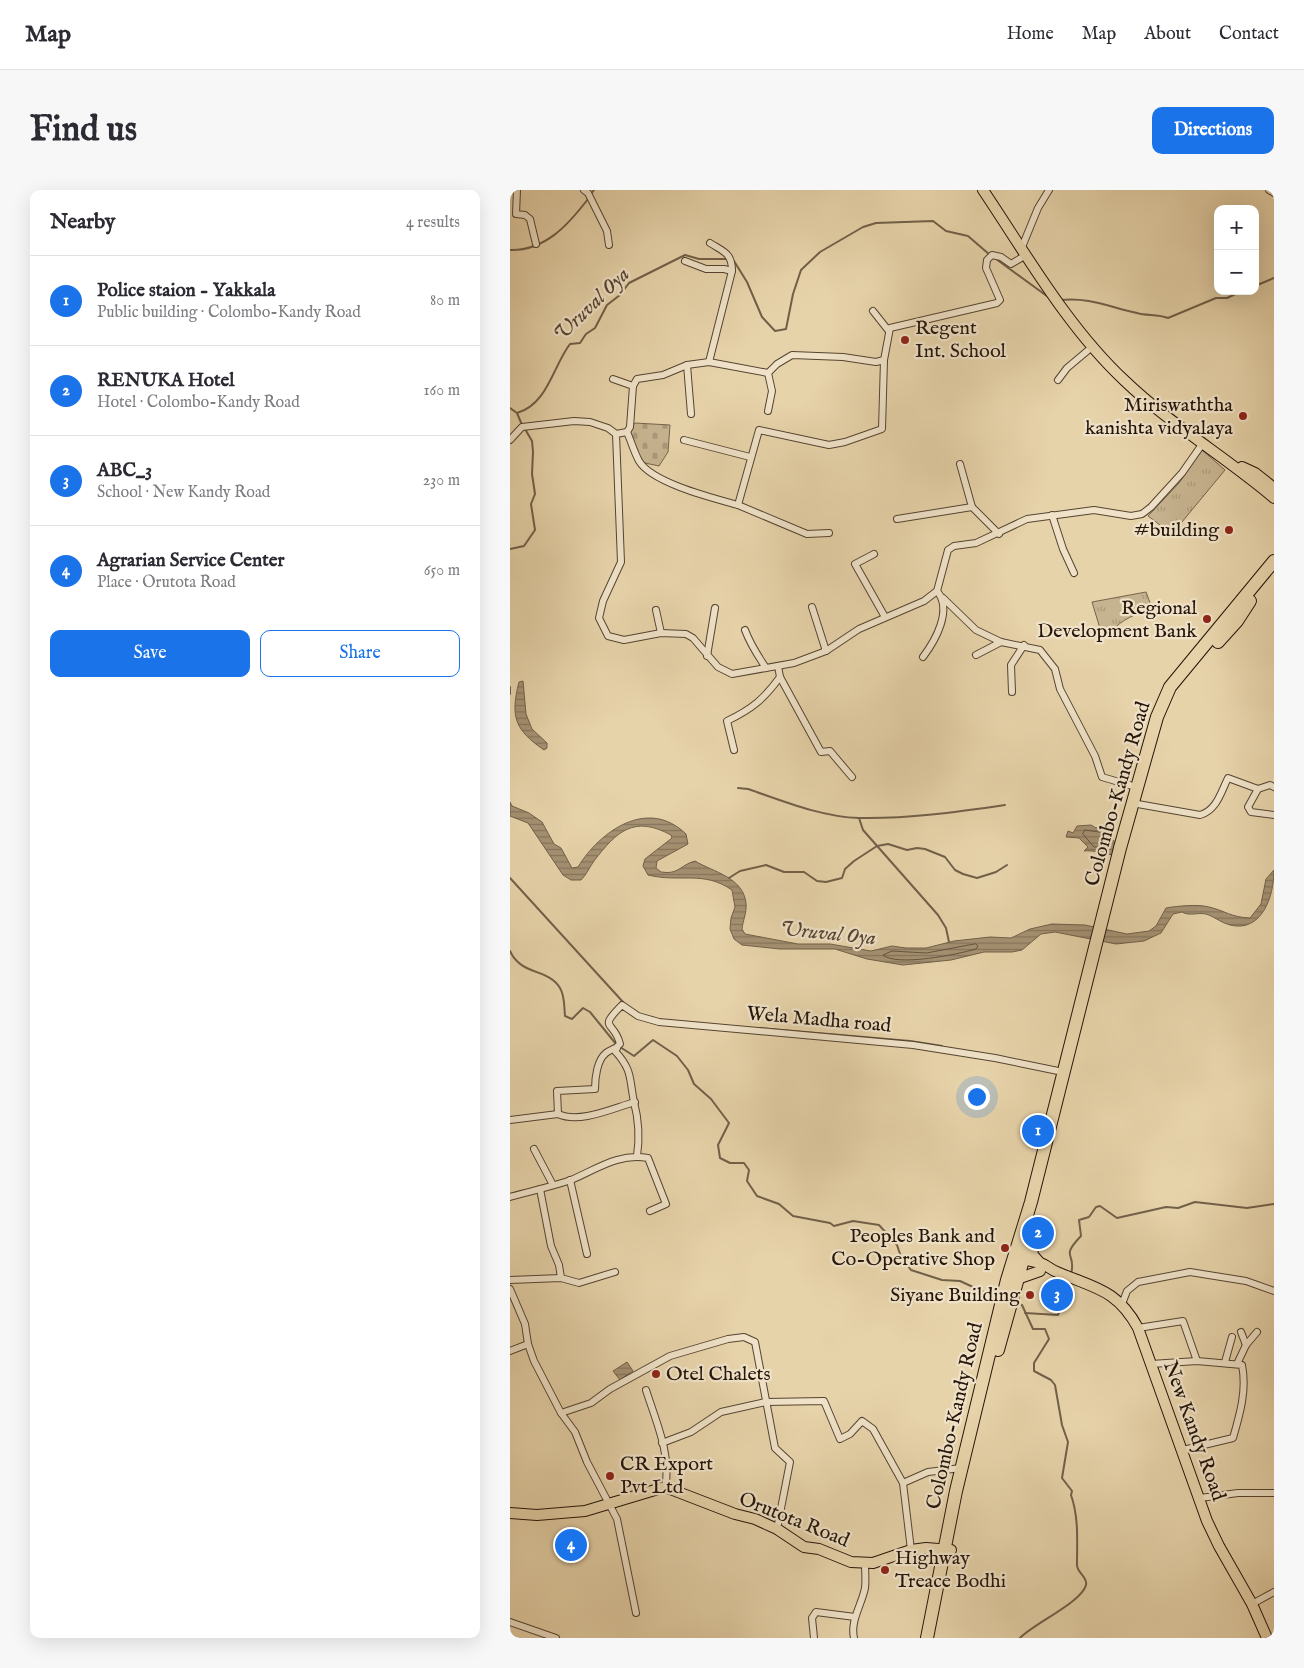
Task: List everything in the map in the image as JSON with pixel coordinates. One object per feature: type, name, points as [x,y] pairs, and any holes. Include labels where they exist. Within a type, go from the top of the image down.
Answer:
[{"type":"highway","name":"Colombo-Kandy Road","points":[[1018,1261],[1030,1234],[1076,1037],[1136,803],[1164,720],[1173,697],[1274,561]]},
{"type":"highway","name":"Colombo-Kandy Road","points":[[1136,803],[1136,787],[1157,717],[1170,687],[1274,574]]},
{"type":"highway","name":"Colombo-Kandy Road","points":[[934,1638],[961,1468],[1013,1284],[1063,1072],[1076,1037]]},
{"type":"highway","name":"Colombo-Kandy Road","points":[[927,1638],[1001,1324]]},
{"type":"main road","points":[[983,190],[1092,347],[1125,382],[1274,498]]},
{"type":"main road","points":[[1216,454],[1255,473],[1274,488]]},
{"type":"main road","points":[[1013,1284],[1040,1267],[1033,1255],[1030,1234]]},
{"type":"main road","name":"New Kandy Road","points":[[1018,1261],[1058,1272],[1099,1287],[1122,1304],[1138,1328],[1219,1546],[1252,1604],[1267,1638]]},
{"type":"main road","points":[[510,1513],[558,1515],[585,1511],[666,1487]]},
{"type":"main road","name":"Orutota Road","points":[[666,1487],[777,1528],[804,1547],[819,1549],[851,1562],[866,1564],[879,1562],[911,1550],[947,1549]]},
{"type":"street","points":[[517,190],[516,214],[525,215],[530,219],[536,244]]},
{"type":"street","points":[[584,190],[588,193],[607,231],[609,245]]},
{"type":"street","points":[[888,330],[996,303],[1000,300],[986,268],[986,260],[992,255],[1001,257],[1011,264],[1024,251],[1038,208],[1049,190]]},
{"type":"street","points":[[1269,190],[1274,193]]},
{"type":"street","points":[[710,243],[732,260],[732,271],[710,362]]},
{"type":"street","points":[[685,261],[706,270],[724,269],[732,271]]},
{"type":"street","points":[[738,505],[759,430],[829,445],[845,442],[882,429],[884,360],[888,330],[873,310]]},
{"type":"street","points":[[1058,380],[1067,368],[1092,347]]},
{"type":"street","points":[[768,373],[777,364],[792,355],[843,357],[876,362],[884,360]]},
{"type":"street","points":[[510,440],[524,427],[574,421],[590,422],[608,428],[616,434],[626,432],[630,427],[633,386],[637,379],[643,376],[663,375],[687,365],[710,362],[768,373]]},
{"type":"street","points":[[687,365],[691,414]]},
{"type":"street","points":[[768,373],[772,391],[768,411]]},
{"type":"street","points":[[613,379],[633,386]]},
{"type":"street","points":[[626,432],[640,462],[661,479],[694,493],[738,505],[807,534],[829,533]]},
{"type":"street","points":[[616,434],[622,562],[603,601],[599,618],[608,636],[624,640],[661,633],[686,634],[693,638],[718,667],[732,674],[794,663],[826,651],[859,629],[924,600],[937,591],[948,550],[954,546],[976,544],[1027,519],[1094,510],[1131,516],[1142,514],[1151,507],[1182,473],[1203,443]]},
{"type":"street","points":[[684,440],[750,457]]},
{"type":"street","points":[[960,464],[972,507],[999,534]]},
{"type":"street","points":[[897,519],[972,507]]},
{"type":"street","points":[[1052,516],[1063,549],[1074,573]]},
{"type":"street","points":[[874,554],[855,564],[884,617]]},
{"type":"street","points":[[937,591],[976,630],[1001,642],[1024,645],[1040,650],[1055,669],[1060,689],[1095,756],[1102,777],[1136,787]]},
{"type":"street","points":[[923,658],[935,641],[944,607],[943,598]]},
{"type":"street","points":[[812,607],[826,651]]},
{"type":"street","points":[[707,656],[715,608]]},
{"type":"street","points":[[656,610],[661,633]]},
{"type":"street","points":[[745,630],[753,651],[766,668]]},
{"type":"street","points":[[976,655],[1001,642]]},
{"type":"street","points":[[1012,692],[1011,665],[1024,645]]},
{"type":"street","points":[[778,666],[780,676],[821,752],[830,751],[852,777]]},
{"type":"street","points":[[734,750],[727,721],[748,711],[764,699],[780,676]]},
{"type":"street","points":[[1136,803],[1200,815],[1209,812],[1215,805],[1228,778],[1258,789],[1274,787]]},
{"type":"street","points":[[1258,789],[1248,807],[1250,812],[1274,815]]},
{"type":"street","name":"Wela Madha road","points":[[618,1046],[608,1019],[622,1005],[638,1016],[659,1022],[912,1045],[995,1058],[1063,1072]]},
{"type":"street","points":[[618,1046],[615,1051],[624,1060],[632,1077],[634,1102],[638,1112],[637,1156]]},
{"type":"street","points":[[558,1114],[557,1091],[595,1088],[595,1077],[601,1061],[606,1053],[618,1046]]},
{"type":"street","points":[[510,1120],[558,1114],[564,1117],[587,1116],[634,1102]]},
{"type":"street","points":[[534,1149],[553,1185]]},
{"type":"street","points":[[510,1197],[570,1180],[610,1160],[637,1156],[648,1158],[666,1204],[650,1211]]},
{"type":"street","points":[[570,1180],[587,1254]]},
{"type":"street","points":[[540,1189],[551,1246],[559,1265],[561,1278]]},
{"type":"street","points":[[510,1280],[561,1278],[579,1283],[615,1272]]},
{"type":"street","points":[[1122,1304],[1127,1291],[1138,1282],[1190,1272],[1246,1281],[1274,1290]]},
{"type":"street","points":[[510,1289],[525,1324],[528,1344],[561,1413],[575,1432],[587,1462],[616,1519],[636,1614]]},
{"type":"street","points":[[1138,1328],[1183,1321],[1197,1361]]},
{"type":"street","points":[[1241,1332],[1246,1346]]},
{"type":"street","points":[[1237,1364],[1246,1346],[1257,1332]]},
{"type":"street","points":[[561,1413],[591,1403],[610,1389],[670,1356],[728,1338],[744,1337],[755,1342],[775,1448],[790,1462],[777,1528]]},
{"type":"street","points":[[1225,1362],[1232,1337]]},
{"type":"street","points":[[510,1351],[528,1344]]},
{"type":"street","points":[[1151,1364],[1197,1361],[1242,1365],[1244,1374],[1241,1410],[1233,1438],[1183,1450]]},
{"type":"street","points":[[646,1390],[662,1443],[668,1477],[666,1487]]},
{"type":"street","points":[[662,1443],[691,1432],[721,1412],[766,1402],[824,1401],[840,1439],[850,1434],[862,1421],[868,1423],[873,1429],[903,1483],[911,1550]]},
{"type":"street","points":[[903,1483],[928,1472],[961,1468]]},
{"type":"street","points":[[1200,1498],[1238,1493],[1274,1492]]},
{"type":"street","points":[[854,1638],[852,1632],[864,1588],[866,1564]]},
{"type":"street","points":[[1252,1604],[1274,1592]]},
{"type":"street","points":[[814,1638],[812,1618],[816,1612],[855,1617]]},
{"type":"street","points":[[510,1622],[556,1638]]},
{"type":"green space","points":[[635,423],[670,425],[668,452],[659,466],[640,462],[627,432]]},
{"type":"green space","points":[[1202,450],[1225,470],[1172,534],[1148,516],[1179,483]]},
{"type":"green space","points":[[1146,592],[1152,608],[1130,617],[1115,627],[1112,632],[1102,635],[1092,602]]},
{"type":"water","points":[[523,681],[526,714],[532,729],[547,743],[547,748],[544,750],[527,736],[517,722],[515,714],[516,694],[519,682]]},
{"type":"water","points":[[510,802],[512,806],[529,813],[542,822],[554,844],[561,848],[572,868],[578,867],[599,841],[626,823],[656,818],[671,823],[686,834],[688,844],[657,861],[656,868],[661,872],[667,873],[676,871],[695,861],[726,876],[744,894],[746,906],[742,929],[745,934],[798,944],[830,944],[871,951],[892,946],[926,948],[954,941],[990,937],[1011,938],[1030,929],[1052,924],[1085,925],[1127,934],[1149,931],[1156,926],[1166,908],[1209,907],[1233,915],[1250,918],[1261,904],[1266,879],[1274,870],[1272,891],[1269,901],[1258,918],[1241,926],[1227,924],[1206,914],[1182,912],[1173,914],[1161,933],[1144,941],[1116,944],[1055,932],[1041,934],[1022,950],[984,952],[951,960],[903,965],[867,959],[835,949],[780,949],[742,945],[734,939],[730,929],[735,907],[732,890],[711,880],[648,875],[643,866],[645,859],[672,838],[671,835],[647,826],[627,829],[619,834],[602,850],[581,880],[571,880],[563,875],[528,823],[510,816]]},
{"type":"water","points":[[1091,825],[1096,828],[1100,825],[1115,829],[1111,838],[1118,845],[1115,856],[1084,851],[1088,847],[1079,838],[1066,837],[1068,831],[1073,833],[1077,826]]},
{"type":"water","points":[[627,1362],[633,1371],[620,1380],[613,1371]]},
{"type":"waterway","points":[[590,195],[594,190]]},
{"type":"waterway","points":[[510,250],[534,246],[555,235],[588,199]]},
{"type":"waterway","name":"Uruval Oya","points":[[734,261],[747,282],[762,317],[775,331],[786,329],[793,294],[801,270],[820,252],[863,227],[876,223],[933,221],[946,231],[968,236],[990,255]]},
{"type":"waterway","name":"Uruval Oya","points":[[522,425],[517,413],[536,402],[549,383],[570,344],[580,343],[586,334],[595,328],[607,305],[620,295],[629,283],[685,255],[699,259],[727,259]]},
{"type":"waterway","name":"Uruval Oya","points":[[996,259],[1051,299]]},
{"type":"waterway","name":"Uruval Oya","points":[[1259,284],[1274,278]]},
{"type":"waterway","name":"Uruval Oya","points":[[1060,300],[1090,301],[1141,314],[1168,318],[1216,298],[1227,298],[1233,295]]},
{"type":"waterway","points":[[510,408],[517,413]]},
{"type":"waterway","name":"Uruval Oya","points":[[510,549],[524,546],[535,530],[531,504],[535,494],[532,474],[532,441],[525,429]]},
{"type":"waterway","name":"Uruval Oya","points":[[510,687],[510,694]]},
{"type":"waterway","points":[[738,788],[748,789],[817,812],[859,818],[914,816],[1005,805]]},
{"type":"waterway","points":[[859,818],[863,830],[938,915],[946,928],[949,942]]},
{"type":"waterway","points":[[729,878],[740,871],[766,865],[784,872],[804,872],[817,881],[826,882],[842,878],[845,869],[854,861],[877,846],[888,844],[907,850],[925,849],[945,857],[955,870],[977,878],[996,872],[1007,865]]},
{"type":"waterway","points":[[510,878],[623,1002]]},
{"type":"waterway","name":"Uruval Oya","points":[[510,951],[521,965],[549,977],[555,982],[563,994],[565,1016],[572,1019],[583,1008],[590,1012],[616,1044]]},
{"type":"waterway","points":[[760,1028],[910,1041],[942,1046]]},
{"type":"waterway","name":"Uruval Oya","points":[[620,1047],[634,1056],[653,1040],[677,1056],[688,1070],[694,1084],[711,1099],[729,1123],[718,1145],[720,1158],[730,1163],[744,1163],[749,1170],[747,1181],[757,1196],[779,1204],[793,1216],[830,1223],[834,1226],[853,1221],[879,1225],[897,1245],[901,1257],[911,1270],[942,1280],[960,1281],[999,1299]]},
{"type":"waterway","points":[[1071,1274],[1072,1262],[1070,1252],[1074,1243],[1081,1236],[1079,1220],[1089,1217],[1096,1207],[1100,1206],[1117,1218],[1166,1207],[1178,1208],[1195,1202],[1247,1208],[1274,1204]]},
{"type":"waterway","points":[[1025,1313],[1058,1315],[1069,1281]]},
{"type":"waterway","name":"Uruval Oya","points":[[1015,1303],[1022,1305],[1033,1329],[1045,1329],[1049,1339],[1034,1363],[1034,1371],[1051,1380],[1055,1385],[1062,1425],[1068,1442],[1062,1478],[1072,1491],[1071,1495],[1076,1521],[1077,1568],[1086,1582],[1083,1592],[1067,1606],[1026,1632],[1020,1638]]},
{"type":"place","name":"Regent Int. School","points":[[905,340]]},
{"type":"place","name":"Miriswaththa kanishta vidyalaya","points":[[1243,416]]},
{"type":"place","name":"#building","points":[[1229,530]]},
{"type":"place","name":"Regional Development Bank","points":[[1207,619]]},
{"type":"place","name":"Police staion - Yakkala","points":[[1038,1131]]},
{"type":"place","name":"RENUKA Hotel","points":[[1038,1233]]},
{"type":"place","name":"Peoples Bank and Co-Operative Shop","points":[[1005,1248]]},
{"type":"place","name":"Siyane Building","points":[[1030,1295]]},
{"type":"place","name":"ABC_3","points":[[1057,1295]]},
{"type":"place","name":"Otel Chalets","points":[[656,1374]]},
{"type":"place","name":"CR Export Pvt Ltd","points":[[610,1476]]},
{"type":"place","name":"Agrarian Service Center","points":[[571,1545]]},
{"type":"place","name":"Highway Treace Bodhi","points":[[885,1570]]}]
